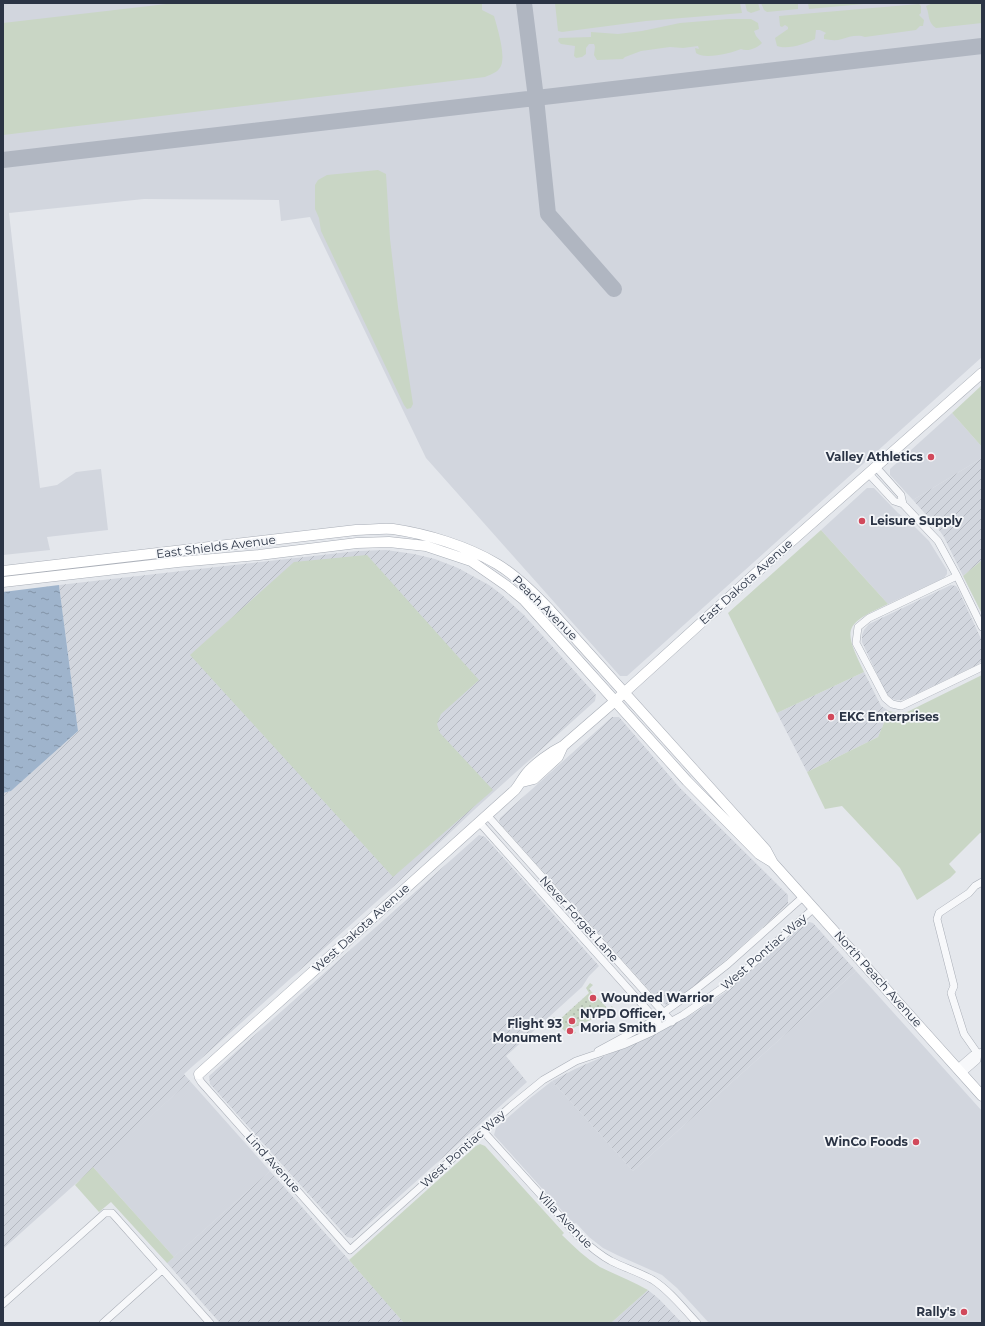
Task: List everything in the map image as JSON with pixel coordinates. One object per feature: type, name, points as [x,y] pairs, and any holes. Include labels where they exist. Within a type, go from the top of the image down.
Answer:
[{"type":"main road","name":"East Dakota Avenue","points":[[624,692],[768,562],[982,373]]},
{"type":"main road","name":"East Shields Avenue","points":[[3,571],[356,530],[392,529],[428,541]]},
{"type":"main road","points":[[330,533],[332,546]]},
{"type":"main road","name":"Peach Avenue","points":[[428,541],[474,552],[498,564],[518,579],[550,610],[624,692]]},
{"type":"main road","name":"East Shields Avenue","points":[[3,582],[357,543],[428,541]]},
{"type":"main road","points":[[428,541],[471,562],[507,586],[524,600],[615,701]]},
{"type":"main road","name":"West Dakota Avenue","points":[[199,1074],[522,782],[534,779],[558,757],[562,746],[624,692]]},
{"type":"main road","name":"North Peach Avenue","points":[[624,692],[766,850],[773,863]]},
{"type":"main road","name":"North Peach Avenue","points":[[615,701],[693,786],[759,854],[773,863],[804,896],[982,1096]]},
{"type":"street","points":[[872,470],[901,495],[903,504],[938,541],[982,627]]},
{"type":"street","points":[[957,576],[868,618],[858,627],[856,643],[885,698],[892,704],[901,706],[982,667]]},
{"type":"street","name":"Never Forget Lane","points":[[487,815],[672,1022]]},
{"type":"street","name":"Never Forget Lane","points":[[479,822],[662,1026]]},
{"type":"street","points":[[960,1071],[977,1060],[980,1053],[964,1034],[950,993],[954,986],[937,919],[939,913],[969,893],[982,882]]},
{"type":"street","name":"West Pontiac Way","points":[[350,1250],[483,1131],[543,1080],[584,1059],[664,1013],[728,964],[804,896]]},
{"type":"street","name":"West Pontiac Way","points":[[584,1059],[623,1045],[672,1022],[724,987],[814,908]]},
{"type":"street","name":"Lind Avenue","points":[[199,1074],[198,1077],[201,1082],[350,1250]]},
{"type":"street","name":"Villa Avenue","points":[[483,1131],[577,1235],[590,1247],[612,1261],[654,1281],[680,1304],[696,1323]]},
{"type":"street","points":[[3,1304],[105,1213],[109,1212],[112,1213],[210,1323]]},
{"type":"street","points":[[103,1323],[162,1270]]},
{"type":"shaded area","points":[[3,3],[982,3],[982,357],[627,676],[620,676],[426,458],[310,217],[281,221],[279,200],[144,199],[9,213],[40,488],[57,485],[76,472],[101,469],[108,530],[47,537],[50,550],[3,555]]},
{"type":"shaded area","points":[[952,413],[982,447],[982,458],[913,500],[890,475],[890,469]]},
{"type":"shaded area","points":[[982,458],[982,560],[963,576],[944,537],[913,500]]},
{"type":"shaded area","points":[[867,488],[874,488],[898,513],[929,541],[947,570],[947,574],[944,578],[888,604],[821,530]]},
{"type":"shaded area","points":[[386,550],[435,559],[458,568],[489,585],[524,615],[596,695],[595,701],[474,810],[394,886],[184,1074],[190,1081],[3,1249],[3,793],[11,791],[78,731],[59,585],[357,551]]},
{"type":"shaded area","points":[[951,585],[956,586],[958,589],[982,641],[982,661],[977,665],[908,698],[896,700],[890,698],[886,693],[862,642],[864,630],[869,624]]},
{"type":"shaded area","points":[[864,672],[881,706],[889,711],[878,737],[807,772],[777,713]]},
{"type":"shaded area","points":[[612,717],[619,717],[680,788],[788,895],[788,904],[734,953],[692,988],[667,1005],[660,1002],[499,822],[500,818]]},
{"type":"shaded area","points":[[479,835],[485,837],[599,966],[589,976],[582,987],[506,1056],[527,1082],[355,1236],[352,1238],[347,1237],[210,1084],[209,1076]]},
{"type":"shaded area","points":[[809,922],[813,923],[856,971],[633,1171],[552,1081],[575,1069],[659,1032],[696,1012],[730,989],[804,924]]},
{"type":"shaded area","points":[[856,971],[982,1111],[982,1323],[709,1323],[677,1288],[662,1275],[603,1248],[589,1237],[576,1223],[574,1224],[494,1135],[496,1128],[552,1081],[633,1171]]},
{"type":"shaded area","points":[[190,1081],[270,1171],[174,1257],[93,1167]]},
{"type":"shaded area","points":[[270,1171],[404,1323],[220,1323],[167,1263]]},
{"type":"shaded area","points":[[648,1290],[659,1299],[682,1323],[611,1323]]},
{"type":"green space","points":[[175,3],[482,3],[482,10],[494,16],[501,43],[501,65],[496,72],[485,77],[3,135],[3,23]]},
{"type":"green space","points":[[555,3],[740,3],[742,13],[646,21],[562,32],[558,31]]},
{"type":"green space","points":[[745,3],[758,3],[760,10],[751,13],[747,11]]},
{"type":"green space","points":[[761,3],[798,3],[798,9],[767,12],[764,10]]},
{"type":"green space","points":[[808,3],[874,3],[809,9]]},
{"type":"green space","points":[[933,3],[982,3],[982,23],[936,28],[930,21],[926,6]]},
{"type":"green space","points":[[919,4],[921,6],[921,13],[919,15],[924,20],[923,26],[920,26],[916,30],[865,37],[853,36],[835,40],[824,39],[824,35],[826,33],[816,30],[815,39],[811,41],[791,47],[777,46],[775,38],[788,29],[785,25],[782,27],[780,26],[779,16]]},
{"type":"green space","points":[[729,19],[751,19],[758,23],[759,29],[754,31],[762,43],[749,50],[741,49],[725,54],[711,56],[696,53],[695,48],[699,49],[698,46],[683,48],[670,47],[641,51],[623,59],[597,60],[594,55],[594,44],[589,44],[586,48],[586,54],[582,57],[576,58],[574,56],[575,46],[561,44],[558,41],[559,38],[591,37],[591,32],[618,34],[642,31],[680,23]]},
{"type":"green space","points":[[378,170],[386,174],[390,239],[398,307],[413,404],[411,408],[407,409],[321,231],[319,218],[315,209],[315,185],[318,180],[327,175]]},
{"type":"green space","points":[[982,385],[982,447],[952,413]]},
{"type":"green space","points":[[821,530],[888,604],[862,617],[851,629],[850,637],[864,672],[777,713],[728,613]]},
{"type":"green space","points":[[367,555],[479,680],[441,714],[437,724],[440,733],[493,790],[393,877],[190,655],[294,562]]},
{"type":"green space","points":[[982,560],[982,614],[963,576]]},
{"type":"green space","points":[[982,675],[982,833],[980,833],[949,864],[956,872],[950,878],[917,900],[900,868],[842,806],[825,809],[807,772],[878,737],[889,711],[897,713],[907,712]]},
{"type":"green space","points":[[590,983],[593,985],[589,989],[608,1009],[612,1006],[616,1013],[613,1015],[610,1011],[573,1028],[576,1033],[569,1035],[553,1020],[553,1018],[555,1017],[559,1020],[589,993],[586,988]]},
{"type":"green space","points":[[480,1144],[485,1146],[564,1233],[562,1235],[580,1252],[600,1267],[648,1290],[611,1323],[404,1323],[349,1260]]},
{"type":"green space","points":[[93,1167],[174,1257],[167,1263],[111,1202],[99,1212],[75,1185]]},
{"type":"water","points":[[59,585],[78,731],[11,791],[3,793],[3,592]]},
{"type":"taxiway","points":[[524,3],[548,214],[614,289]]},
{"type":"taxiway","points":[[3,160],[982,46]]},
{"type":"place","name":"Valley Athletics","points":[[931,457]]},
{"type":"place","name":"Leisure Supply","points":[[862,521]]},
{"type":"place","name":"EKC Enterprises","points":[[831,717]]},
{"type":"place","name":"Wounded Warrior","points":[[593,998]]},
{"type":"place","name":"NYPD Officer, Moria Smith","points":[[572,1021]]},
{"type":"place","name":"Flight 93 Monument","points":[[570,1031]]},
{"type":"place","name":"WinCo Foods","points":[[916,1142]]},
{"type":"place","name":"Rally's","points":[[964,1312]]}]
